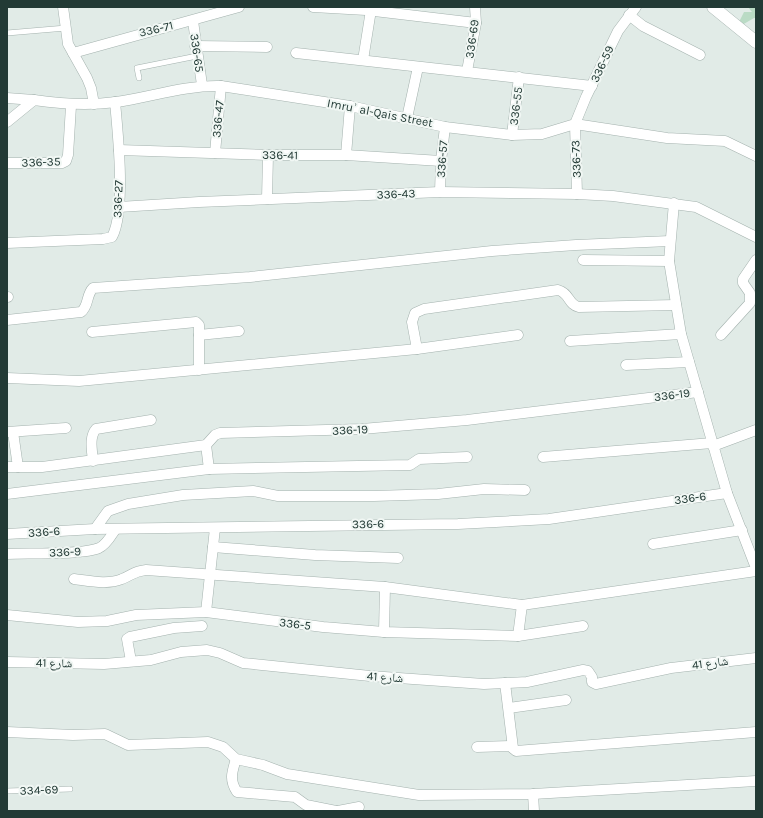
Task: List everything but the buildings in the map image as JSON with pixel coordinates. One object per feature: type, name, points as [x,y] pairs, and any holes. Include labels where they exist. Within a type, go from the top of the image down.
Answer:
[{"type":"street","points":[[63,7],[68,44],[92,88],[94,104]]},
{"type":"street","name":"336-71","points":[[73,53],[134,34],[193,21],[239,7]]},
{"type":"street","points":[[313,7],[371,10],[476,23]]},
{"type":"street","name":"336-69","points":[[467,71],[476,23],[475,7]]},
{"type":"street","points":[[713,7],[756,42]]},
{"type":"street","points":[[363,60],[371,10]]},
{"type":"street","points":[[633,11],[643,26],[700,55]]},
{"type":"street","name":"336-59","points":[[575,124],[618,31],[633,11]]},
{"type":"street","name":"336-65","points":[[193,21],[202,86]]},
{"type":"street","points":[[196,51],[267,47]]},
{"type":"street","points":[[296,52],[592,86]]},
{"type":"street","points":[[407,118],[418,67]]},
{"type":"street","name":"336-55","points":[[512,135],[519,77]]},
{"type":"street","name":"Imruʾ al-Qais Street","points":[[7,98],[34,100],[71,106],[115,102],[202,86],[221,86],[350,106],[445,126],[512,135],[542,134],[575,124],[667,138],[725,140],[756,156]]},
{"type":"street","name":"336-47","points":[[215,153],[221,86]]},
{"type":"street","points":[[7,122],[34,100]]},
{"type":"street","name":"336-27","points":[[7,243],[103,239],[112,237],[117,228],[119,207],[119,150],[115,102]]},
{"type":"street","name":"336-35","points":[[7,163],[62,163],[66,161],[71,106]]},
{"type":"street","points":[[346,155],[350,106]]},
{"type":"street","name":"336-73","points":[[575,124],[577,194]]},
{"type":"street","name":"336-57","points":[[440,192],[441,161],[445,126]]},
{"type":"street","name":"336-41","points":[[119,150],[268,155],[346,155],[441,161]]},
{"type":"street","points":[[267,199],[268,155]]},
{"type":"street","name":"336-43","points":[[119,207],[440,192],[577,194],[696,207],[756,238]]},
{"type":"street","points":[[674,204],[669,261],[681,334],[727,493],[756,568]]},
{"type":"street","points":[[7,320],[81,312],[85,309],[89,293],[93,288],[250,277],[492,251],[576,245],[670,241]]},
{"type":"street","points":[[583,260],[669,261]]},
{"type":"street","points":[[721,335],[750,303],[750,293],[742,284],[743,279],[756,260]]},
{"type":"street","points":[[417,349],[412,322],[415,313],[424,309],[558,290],[564,292],[574,306],[579,307],[676,305]]},
{"type":"street","points":[[92,332],[196,322],[199,325],[199,370]]},
{"type":"street","points":[[199,335],[239,331]]},
{"type":"street","points":[[570,341],[681,334]]},
{"type":"street","points":[[7,378],[79,381],[417,349],[518,335]]},
{"type":"street","points":[[626,365],[689,362]]},
{"type":"street","name":"336-19","points":[[206,445],[215,435],[220,433],[362,429],[467,420],[698,392]]},
{"type":"street","points":[[93,461],[91,438],[92,433],[96,429],[151,420]]},
{"type":"street","points":[[18,468],[10,432],[66,428]]},
{"type":"street","points":[[542,457],[713,445],[756,430]]},
{"type":"street","points":[[7,468],[42,467],[206,445],[209,469]]},
{"type":"street","points":[[7,494],[209,469],[410,465],[419,459],[467,458]]},
{"type":"street","points":[[95,529],[108,511],[128,504],[183,495],[253,491],[278,496],[315,496],[438,494],[484,489],[525,490]]},
{"type":"street","name":"336-6","points":[[7,534],[95,529],[115,530],[361,524],[458,524],[549,519],[727,493]]},
{"type":"street","points":[[206,612],[215,528]]},
{"type":"street","name":"336-9","points":[[7,554],[84,551],[100,548],[108,541],[115,530]]},
{"type":"street","points":[[653,544],[742,530]]},
{"type":"street","points":[[213,547],[398,558]]},
{"type":"street","points":[[74,579],[108,582],[123,579],[135,571],[146,570],[386,587],[522,605],[756,571]]},
{"type":"street","points":[[384,632],[386,587]]},
{"type":"street","points":[[518,636],[522,605]]},
{"type":"street","name":"336-5","points":[[7,615],[78,622],[107,621],[136,615],[206,612],[324,627],[384,632],[518,636],[583,626]]},
{"type":"street","points":[[131,661],[127,644],[127,639],[130,637],[174,628],[202,626]]},
{"type":"street","name":"شارع 41","points":[[7,662],[104,664],[150,660],[181,652],[207,650],[220,653],[243,663],[377,676],[484,684],[527,682],[583,670],[588,671],[592,676],[592,682],[596,684],[671,668],[756,658]]},
{"type":"street","points":[[505,683],[513,748]]},
{"type":"street","points":[[509,708],[566,700]]},
{"type":"street","points":[[7,732],[73,735],[105,734],[128,745],[208,742],[223,747],[236,759],[263,765],[287,774],[419,795],[533,794],[756,781]]},
{"type":"street","points":[[477,747],[510,746],[516,751],[756,732]]},
{"type":"street","points":[[236,759],[231,776],[232,784],[237,792],[295,797],[306,805],[337,811],[359,807]]},
{"type":"street","points":[[533,794],[534,811]]},
{"type":"lane","points":[[7,33],[66,28]]},
{"type":"lane","points":[[139,78],[137,68],[196,51]]},
{"type":"lane","name":"334-69","points":[[7,791],[70,789]]},
{"type":"green space","points":[[748,7],[756,7],[756,18],[742,25],[739,22],[744,12],[752,12]]}]
